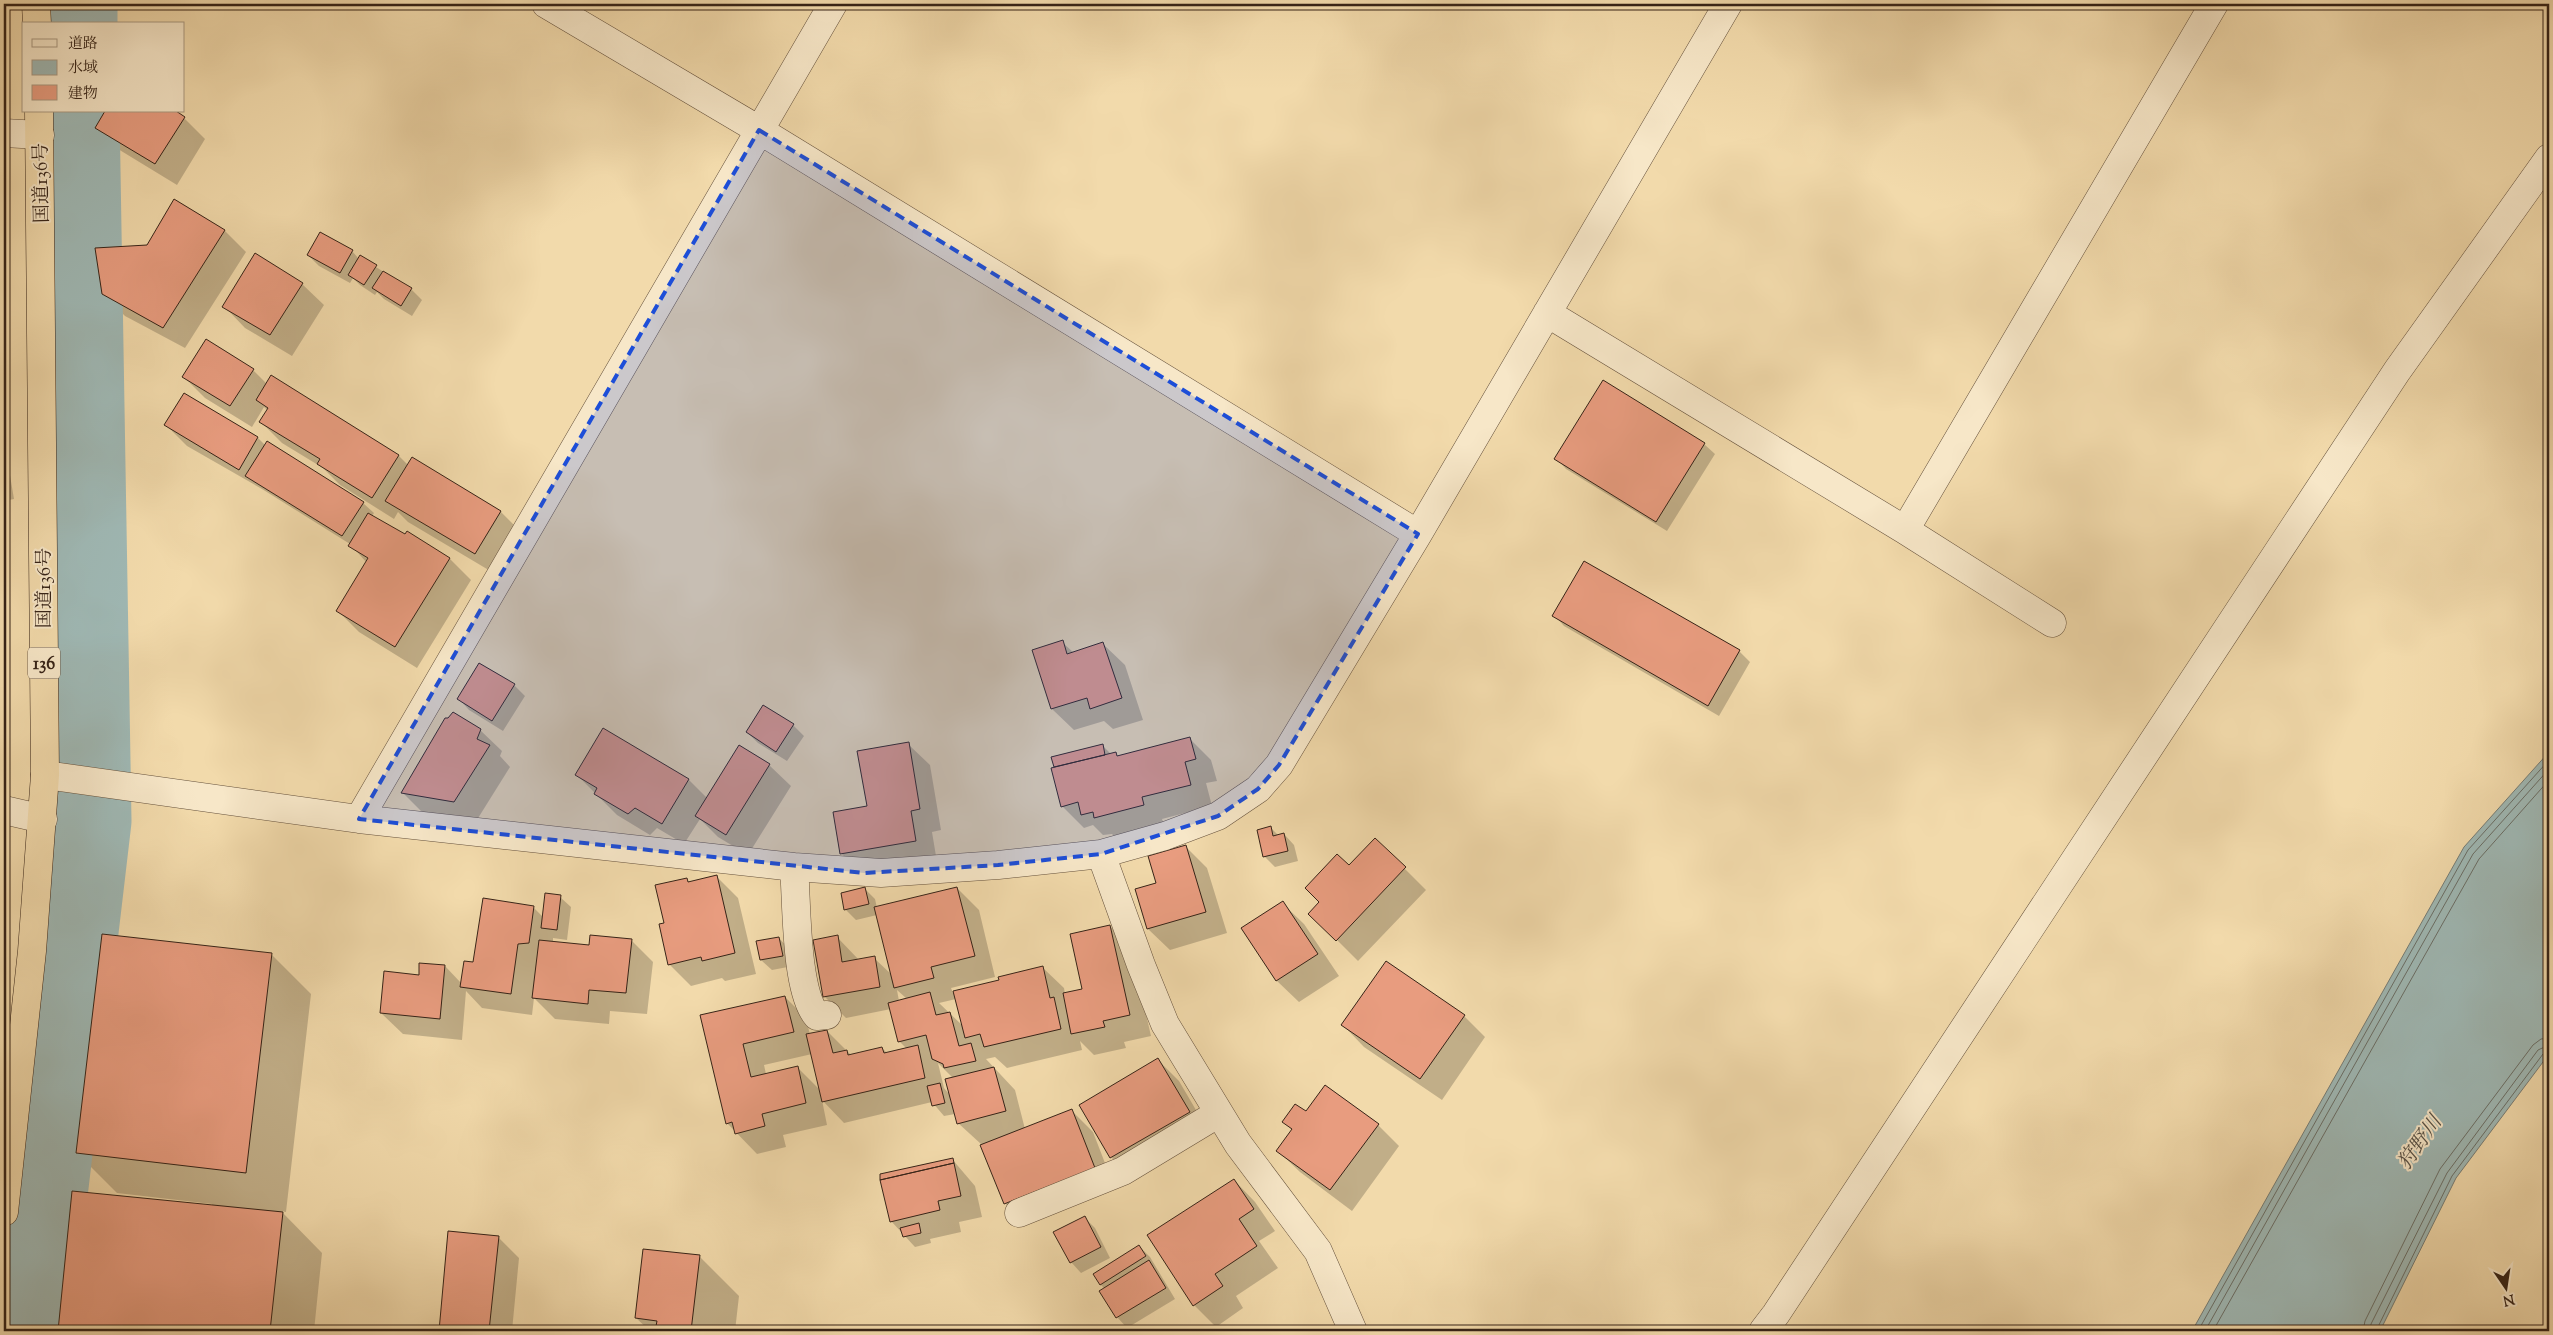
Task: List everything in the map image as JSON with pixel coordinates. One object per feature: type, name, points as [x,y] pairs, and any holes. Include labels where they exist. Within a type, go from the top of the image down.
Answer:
[{"type":"highway","points":[[36,4],[37,22]]},
{"type":"highway","name":"国道136号","points":[[4,1212],[32,950],[45,775],[39,123]]},
{"type":"street","points":[[546,4],[759,130],[1418,534]]},
{"type":"street","points":[[359,820],[833,4]]},
{"type":"street","points":[[45,775],[359,820],[794,867],[881,874],[998,865],[1101,854],[1165,836],[1218,816],[1258,789],[1279,765],[1418,534],[1728,4]]},
{"type":"street","points":[[1904,530],[2214,4]]},
{"type":"street","points":[[4,133],[39,123]]},
{"type":"street","points":[[1763,1331],[1782,1306],[2397,371],[2549,158]]},
{"type":"street","points":[[1547,313],[1904,530],[2052,623]]},
{"type":"street","points":[[4,810],[43,819]]},
{"type":"street","points":[[1101,854],[1141,965],[1165,1024],[1238,1144],[1318,1251],[1353,1331]]},
{"type":"street","points":[[794,867],[802,977],[811,1009],[817,1016],[827,1015]]},
{"type":"street","points":[[1019,1213],[1123,1171],[1219,1113]]},
{"type":"highlighted area","points":[[759,130],[1418,534],[1279,765],[1258,789],[1218,816],[1101,854],[998,865],[864,873],[359,819]]},
{"type":"water","name":"狩野川","points":[[2549,752],[2549,1054],[2456,1178],[2380,1331],[2192,1331],[2464,847]]},
{"type":"building","points":[[104,112],[178,112],[185,117],[155,164],[95,128]]},
{"type":"building","points":[[174,199],[225,230],[163,328],[102,294],[95,248],[147,245]]},
{"type":"building","points":[[320,232],[353,250],[340,273],[307,255]]},
{"type":"building","points":[[255,253],[303,283],[270,335],[222,307]]},
{"type":"building","points":[[360,255],[377,265],[364,285],[348,275]]},
{"type":"building","points":[[383,271],[412,288],[401,306],[372,288]]},
{"type":"building","points":[[206,339],[254,369],[230,406],[182,377]]},
{"type":"building","points":[[271,375],[399,455],[372,498],[317,464],[320,459],[259,422],[268,408],[256,400]]},
{"type":"building","points":[[1603,380],[1705,443],[1656,522],[1554,459]]},
{"type":"building","points":[[184,393],[258,437],[239,470],[164,425]]},
{"type":"building","points":[[267,441],[364,502],[342,536],[245,476]]},
{"type":"building","points":[[412,457],[501,511],[475,554],[385,501]]},
{"type":"building","points":[[368,513],[405,534],[407,531],[450,558],[395,647],[336,611],[368,558],[348,546]]},
{"type":"building","points":[[1584,561],[1740,650],[1708,706],[1552,616]]},
{"type":"building","points":[[1063,640],[1067,654],[1103,642],[1122,698],[1090,709],[1087,698],[1051,709],[1032,650]]},
{"type":"building","points":[[479,663],[515,684],[492,721],[457,699]]},
{"type":"building","points":[[763,705],[794,724],[776,752],[746,732]]},
{"type":"building","points":[[453,712],[481,729],[477,739],[490,745],[454,802],[401,793],[445,718],[448,718]]},
{"type":"building","points":[[603,728],[689,779],[662,824],[635,808],[628,814],[594,794],[597,788],[575,775]]},
{"type":"building","points":[[1190,737],[1196,759],[1185,762],[1191,785],[1142,797],[1144,805],[1094,818],[1093,812],[1081,815],[1078,802],[1061,807],[1051,768],[1116,752],[1117,756]]},
{"type":"building","points":[[909,742],[920,809],[911,811],[916,841],[840,854],[833,812],[867,806],[857,751]]},
{"type":"building","points":[[1103,744],[1105,755],[1054,767],[1051,757]]},
{"type":"building","points":[[739,745],[770,764],[726,835],[695,816]]},
{"type":"building","points":[[1271,826],[1273,836],[1284,833],[1288,851],[1263,857],[1257,830]]},
{"type":"building","points":[[1375,838],[1406,867],[1336,941],[1308,914],[1319,902],[1305,888],[1337,854],[1349,865]]},
{"type":"building","points":[[1186,845],[1206,912],[1147,929],[1135,889],[1156,883],[1148,856]]},
{"type":"building","points":[[717,875],[735,953],[702,961],[701,957],[668,965],[659,924],[664,923],[655,885],[687,878],[688,882]]},
{"type":"building","points":[[865,887],[869,904],[844,910],[841,893]]},
{"type":"building","points":[[957,887],[975,956],[931,967],[934,978],[894,988],[874,907]]},
{"type":"building","points":[[545,893],[561,895],[557,930],[541,928]]},
{"type":"building","points":[[483,898],[534,906],[529,943],[518,944],[511,994],[460,987],[464,961],[473,962]]},
{"type":"building","points":[[1283,901],[1318,954],[1276,981],[1241,928]]},
{"type":"building","points":[[1110,925],[1130,1015],[1103,1021],[1105,1027],[1071,1034],[1063,993],[1082,989],[1070,934]]},
{"type":"building","points":[[102,934],[272,953],[246,1173],[76,1153]]},
{"type":"building","points":[[590,935],[632,939],[626,993],[589,990],[588,1004],[532,998],[539,940],[589,945]]},
{"type":"building","points":[[838,935],[842,962],[875,956],[880,987],[823,997],[813,940]]},
{"type":"building","points":[[779,937],[783,956],[760,960],[756,941]]},
{"type":"building","points":[[1386,961],[1465,1015],[1420,1079],[1341,1025]]},
{"type":"building","points":[[419,963],[445,965],[440,1019],[380,1013],[384,971],[419,975]]},
{"type":"building","points":[[1043,966],[1050,998],[1054,997],[1061,1029],[984,1047],[980,1034],[965,1038],[953,991],[999,980],[998,977]]},
{"type":"building","points":[[930,992],[936,1015],[950,1012],[959,1046],[971,1043],[976,1061],[944,1068],[943,1064],[932,1059],[926,1035],[898,1042],[888,1003]]},
{"type":"building","points":[[785,996],[794,1032],[743,1044],[751,1077],[798,1066],[806,1103],[762,1114],[765,1126],[735,1134],[732,1122],[726,1124],[700,1015]]},
{"type":"building","points":[[827,1030],[833,1053],[847,1050],[848,1055],[882,1047],[884,1053],[918,1045],[925,1078],[822,1102],[806,1034]]},
{"type":"building","points":[[1158,1058],[1190,1112],[1110,1158],[1079,1105]]},
{"type":"building","points":[[994,1067],[1006,1111],[957,1124],[945,1079]]},
{"type":"building","points":[[940,1083],[945,1103],[932,1106],[927,1086]]},
{"type":"building","points":[[1325,1085],[1379,1124],[1330,1190],[1276,1151],[1292,1129],[1282,1122],[1295,1104],[1306,1111]]},
{"type":"building","points":[[1072,1109],[1095,1168],[1004,1204],[980,1145]]},
{"type":"building","points":[[953,1158],[954,1163],[880,1180],[880,1174]]},
{"type":"building","points":[[954,1163],[961,1196],[938,1201],[940,1210],[890,1222],[880,1180]]},
{"type":"building","points":[[1234,1179],[1254,1209],[1239,1219],[1257,1246],[1215,1274],[1223,1286],[1193,1306],[1147,1235]]},
{"type":"building","points":[[72,1191],[283,1212],[270,1331],[58,1331]]},
{"type":"building","points":[[1085,1216],[1101,1247],[1070,1263],[1053,1232]]},
{"type":"building","points":[[919,1223],[921,1233],[903,1237],[900,1228]]},
{"type":"building","points":[[448,1231],[499,1236],[489,1331],[439,1331]]},
{"type":"building","points":[[1139,1245],[1146,1256],[1100,1285],[1093,1274]]},
{"type":"building","points":[[643,1249],[700,1255],[691,1331],[655,1331],[657,1321],[635,1318]]},
{"type":"building","points":[[1149,1260],[1166,1288],[1116,1318],[1099,1291]]},
{"type":"waterway","points":[[78,4],[78,22]]},
{"type":"waterway","points":[[32,1331],[92,821],[80,112]]}]
